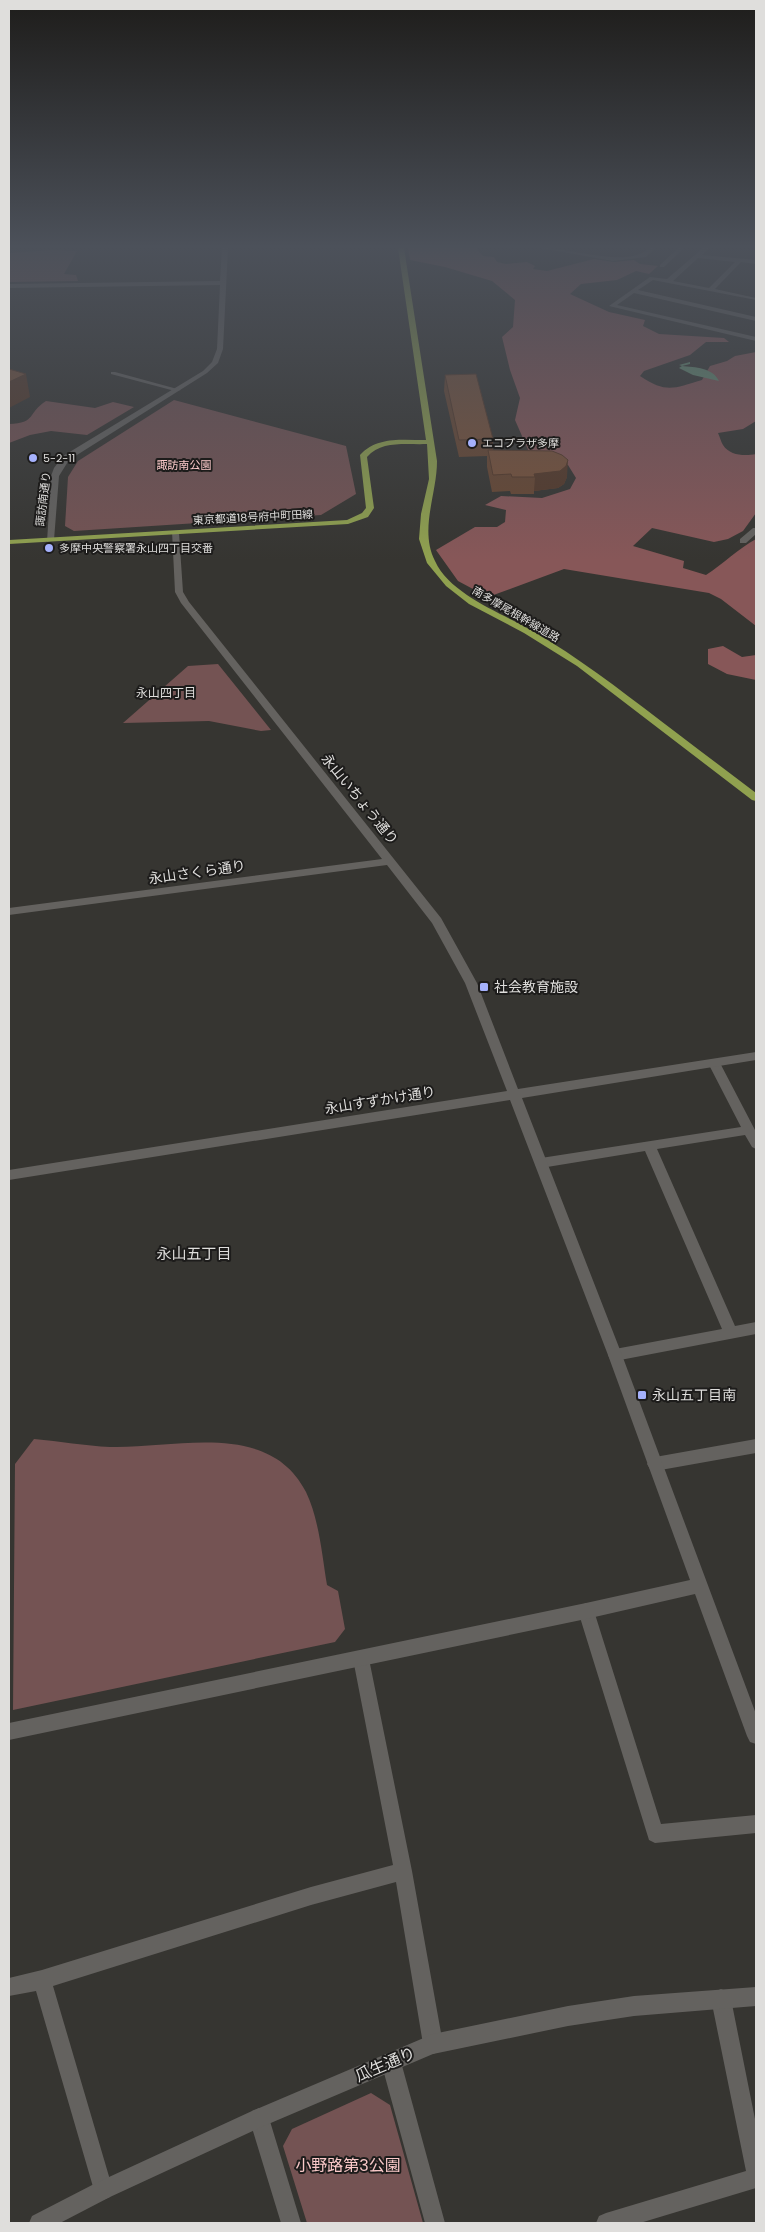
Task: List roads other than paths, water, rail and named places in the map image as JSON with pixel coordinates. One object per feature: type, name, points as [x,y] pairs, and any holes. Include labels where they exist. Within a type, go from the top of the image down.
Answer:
[{"type":"main road","name":"南多摩尾根幹線道路","points":[[416,352],[430,442],[433,479],[425,514],[423,539],[427,556],[439,574],[455,590],[472,602],[527,632],[599,678],[689,749],[756,798]]},
{"type":"main road","name":"東京都道18号府中町田線","points":[[9,542],[334,524],[358,519],[365,515],[370,508],[363,456],[366,452],[379,445],[390,443],[430,442]]},
{"type":"street","name":"諏訪南通り","points":[[50,540],[55,476],[58,468],[80,448],[205,372],[215,363],[220,352]]},
{"type":"street","points":[[113,373],[177,390]]},
{"type":"street","points":[[743,541],[756,530]]},
{"type":"street","name":"永山いちょう通り","points":[[175,533],[179,592],[185,603],[437,921],[471,983],[516,1095],[540,1163],[615,1355],[755,1729]]},
{"type":"street","name":"永山さくら通り","points":[[9,912],[390,861]]},
{"type":"street","name":"永山すずかけ通り","points":[[9,1175],[756,1056]]},
{"type":"street","points":[[714,1063],[756,1144]]},
{"type":"street","points":[[540,1163],[749,1130]]},
{"type":"street","points":[[649,1146],[731,1332]]},
{"type":"street","points":[[615,1355],[756,1328]]},
{"type":"street","points":[[655,1464],[756,1446]]},
{"type":"street","points":[[9,1732],[361,1659],[700,1585]]},
{"type":"street","points":[[586,1611],[655,1834],[756,1824]]},
{"type":"street","points":[[361,1659],[403,1871],[433,2044]]},
{"type":"street","points":[[9,1987],[42,1980],[311,1896],[403,1871]]},
{"type":"street","points":[[42,1980],[103,2190]]},
{"type":"street","name":"瓜生通り","points":[[40,2223],[103,2190],[259,2118],[433,2044],[568,2016],[634,2006],[756,1996]]},
{"type":"street","points":[[721,1998],[756,2172]]},
{"type":"street","points":[[390,2062],[435,2223]]},
{"type":"street","points":[[259,2118],[291,2223]]},
{"type":"street","points":[[606,2223],[756,2178]]},
{"type":"place","name":"エコプラザ多摩","points":[[472,443]]},
{"type":"place","name":"5-2-11","points":[[33,458]]},
{"type":"place","name":"多摩中央警察署永山四丁目交番","points":[[49,548]]},
{"type":"place","name":"社会教育施設","points":[[484,987]]},
{"type":"place","name":"永山五丁目南","points":[[642,1395]]},
{"type":"district","name":"永山四丁目","points":[[166,693]]},
{"type":"district","name":"永山五丁目","points":[[194,1254]]},
{"type":"park label","name":"諏訪南公園","points":[[184,465]]},
{"type":"park label","name":"小野路第3公園","points":[[348,2165]]}]
